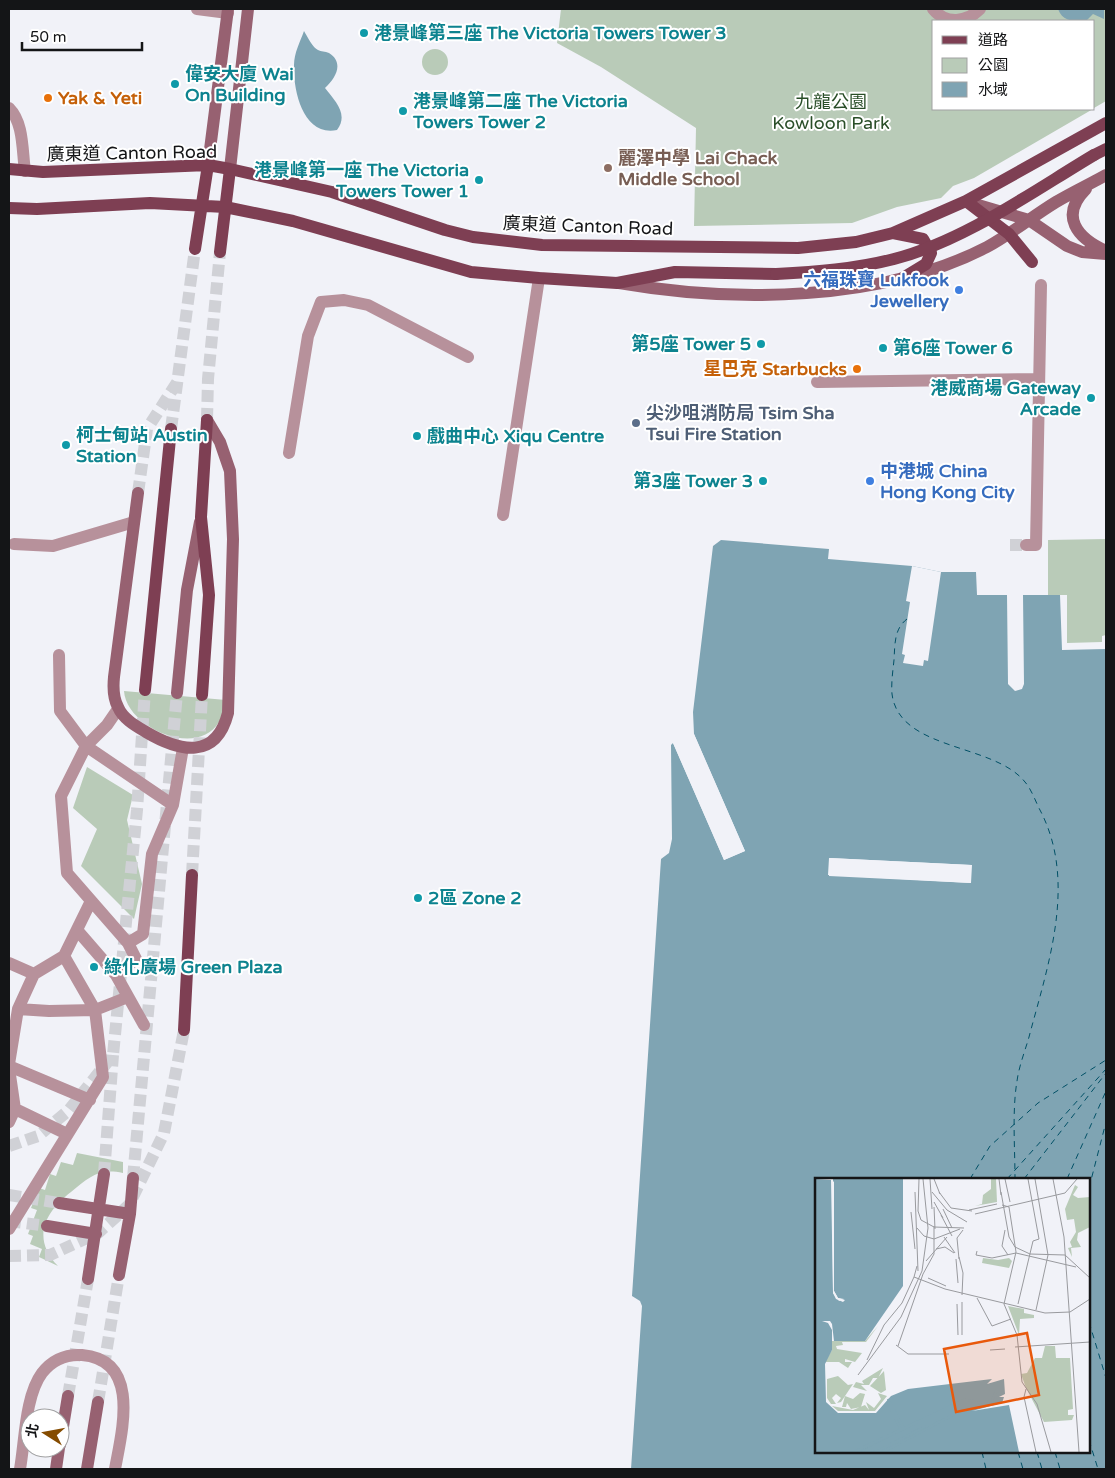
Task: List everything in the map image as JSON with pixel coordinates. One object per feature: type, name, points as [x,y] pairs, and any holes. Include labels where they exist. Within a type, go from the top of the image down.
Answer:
[{"type":"main road","points":[[220,252],[248,9]]},
{"type":"main road","points":[[195,249],[228,11]]},
{"type":"main road","name":"廣東道 Canton Road","points":[[9,170],[208,166],[230,168],[332,192],[445,230],[505,242],[542,245],[798,248],[856,242],[893,233],[966,201],[1106,123]]},
{"type":"main road","points":[[617,283],[675,272],[776,274],[852,267],[894,259],[919,251],[991,216],[1106,148]]},
{"type":"main road","points":[[9,208],[37,209],[150,203],[225,207],[293,221],[471,272],[617,283],[669,292],[786,294],[854,288],[903,278],[986,248],[1055,202],[1106,174]]},
{"type":"main road","points":[[1093,182],[1075,202],[1072,216],[1073,223],[1083,236],[1106,253]]},
{"type":"main road","points":[[966,201],[1029,220],[1067,246],[1082,252],[1106,253]]},
{"type":"main road","points":[[966,201],[1009,234],[1032,262]]},
{"type":"main road","points":[[893,233],[923,239],[930,252],[926,264],[903,278]]},
{"type":"main road","points":[[138,493],[114,677],[113,688],[118,708],[135,725],[166,743],[183,748],[206,745],[220,735],[225,724],[229,702],[232,539],[230,471],[220,442],[207,420],[201,517],[187,590],[177,693]]},
{"type":"main road","points":[[145,690],[171,429]]},
{"type":"main road","points":[[201,517],[209,595],[202,694]]},
{"type":"main road","points":[[184,1030],[192,875]]},
{"type":"main road","points":[[88,1278],[100,1210],[104,1174]]},
{"type":"main road","points":[[119,1275],[130,1214],[133,1178]]},
{"type":"main road","points":[[59,1203],[130,1214]]},
{"type":"main road","points":[[47,1226],[96,1234]]},
{"type":"main road","points":[[66,1408],[68,1396]]},
{"type":"main road","points":[[87,1469],[98,1402]]},
{"type":"street","points":[[197,9],[228,11]]},
{"type":"street","points":[[933,9],[945,18],[954,20],[973,16],[980,9]]},
{"type":"street","name":"廣東道 Canton Road","points":[[9,108],[16,116],[20,128],[25,171]]},
{"type":"street","points":[[503,515],[514,456],[539,278]]},
{"type":"street","points":[[1026,545],[1036,545],[1040,285]]},
{"type":"street","points":[[289,453],[308,336],[321,302],[344,300],[368,305],[468,357]]},
{"type":"street","points":[[817,382],[1039,380]]},
{"type":"street","points":[[14,544],[54,546],[134,522]]},
{"type":"street","points":[[59,655],[60,711],[86,746],[173,805]]},
{"type":"street","points":[[116,975],[136,959],[128,943],[67,873],[62,796],[86,746],[107,725],[118,708]]},
{"type":"street","points":[[128,943],[143,934],[152,854],[173,805],[183,748]]},
{"type":"street","points":[[9,1122],[12,1107],[9,1066],[10,1037],[18,1009],[34,974],[64,956],[91,901]]},
{"type":"street","points":[[77,930],[116,975],[144,1025]]},
{"type":"street","points":[[9,1229],[104,1077],[95,1010],[64,956]]},
{"type":"street","points":[[9,963],[34,974]]},
{"type":"street","points":[[18,1009],[49,1011],[95,1010],[128,997]]},
{"type":"street","points":[[9,1066],[90,1100]]},
{"type":"street","points":[[12,1107],[67,1134]]},
{"type":"street","points":[[20,1469],[35,1386],[52,1363],[75,1354],[103,1362],[116,1374],[121,1383],[124,1406],[115,1469]]},
{"type":"green space","name":"九龍公園 Kowloon Park","points":[[561,9],[1106,9],[1106,101],[1095,107],[1095,20],[932,20],[932,110],[1091,110],[974,178],[953,186],[941,198],[897,207],[852,223],[694,226],[696,128],[601,67],[557,43]]},
{"type":"green space","points":[[435,49],[445,52],[448,62],[445,72],[435,75],[425,72],[422,62],[425,52]]},
{"type":"green space","points":[[1106,539],[1106,635],[1102,636],[1102,642],[1067,643],[1067,595],[1048,595],[1048,540]]},
{"type":"green space","points":[[124,691],[226,700],[219,722],[209,733],[195,738],[180,738],[164,734],[149,726],[137,716],[128,704]]},
{"type":"green space","points":[[87,767],[133,795],[127,820],[142,884],[134,919],[81,866],[97,829],[73,808]]},
{"type":"green space","points":[[77,1153],[123,1162],[123,1173],[107,1172],[95,1175],[71,1192],[54,1208],[48,1217],[43,1236],[50,1256],[58,1266],[39,1257],[42,1249],[30,1244],[33,1236],[28,1234],[37,1210],[31,1208],[39,1188],[45,1190],[50,1174],[56,1176],[61,1162],[73,1165]]},
{"type":"water","points":[[1058,9],[1104,9],[1104,19],[1093,14],[1087,20],[1069,20]]},
{"type":"water","points":[[304,31],[316,49],[329,53],[337,61],[335,76],[325,88],[341,113],[342,119],[337,130],[325,130],[316,126],[302,110],[298,98],[294,75],[294,61]]},
{"type":"water","points":[[721,540],[829,549],[828,559],[912,566],[941,572],[976,572],[977,595],[1007,595],[1008,684],[1015,691],[1022,689],[1024,684],[1023,595],[1060,595],[1062,650],[1106,649],[1106,1469],[631,1469],[642,1306],[640,1301],[632,1296],[661,859],[669,853],[672,839],[671,745],[673,743],[724,860],[745,851],[694,734],[693,712],[713,546]],"holes":[[[830,858],[971,865],[971,883],[829,876]]]},
{"type":"pier","points":[[912,566],[941,572],[928,661],[924,660],[923,666],[903,663],[905,655],[902,654],[910,602],[906,601]]},
{"type":"pier","points":[[694,734],[745,851],[724,860],[673,743],[676,742],[725,857],[742,850],[692,735]]},
{"type":"pier","points":[[829,858],[972,865],[971,883],[828,875]],"holes":[[[832,860],[969,867],[968,880],[831,873]]]},
{"type":"ferry route","points":[[907,619],[897,632],[895,643],[892,694],[898,713],[911,726],[929,737],[1011,769],[1025,782],[1032,793],[1052,839],[1057,867],[1056,924],[1051,953],[1015,1093],[1015,1178]]},
{"type":"ferry route","points":[[971,1178],[990,1146],[1038,1103],[1106,1060]]},
{"type":"ferry route","points":[[1008,1178],[1106,1069]]},
{"type":"ferry route","points":[[1025,1178],[1106,1073]]},
{"type":"ferry route","points":[[1067,1178],[1106,1091]]},
{"type":"ferry route","points":[[1090,1184],[1106,1122]]},
{"type":"ferry route","points":[[1090,1325],[1106,1378]]},
{"type":"ferry route","points":[[1090,1443],[1098,1469]]},
{"type":"ferry route","points":[[982,1453],[986,1469]]},
{"type":"ferry route","points":[[1018,1453],[1023,1469]]},
{"type":"ferry route","points":[[1037,1453],[1042,1469]]},
{"type":"ferry route","points":[[1055,1453],[1060,1469]]},
{"type":"tunnel","points":[[171,429],[195,249]]},
{"type":"tunnel","points":[[207,420],[208,379],[220,252]]},
{"type":"tunnel","points":[[138,493],[147,429],[178,381]]},
{"type":"tunnel","points":[[1010,545],[1026,545]]},
{"type":"tunnel","points":[[9,1146],[38,1136],[69,1110],[113,1055],[137,810],[145,690]]},
{"type":"tunnel","points":[[133,1178],[177,693]]},
{"type":"tunnel","points":[[192,875],[202,695]]},
{"type":"tunnel","points":[[9,1256],[50,1255],[98,1233],[129,1205],[164,1133],[184,1030]]},
{"type":"tunnel","points":[[104,1174],[113,1055]]},
{"type":"tunnel","points":[[9,1195],[59,1203]]},
{"type":"tunnel","points":[[9,1221],[47,1226]]},
{"type":"tunnel","points":[[98,1402],[119,1275]]},
{"type":"tunnel","points":[[68,1396],[88,1279]]},
{"type":"place","name":"港景峰第三座 The Victoria Towers Tower 3","points":[[364,33]]},
{"type":"place","name":"偉安大廈 Wai On Building","points":[[175,84]]},
{"type":"place","name":"Yak & Yeti","points":[[48,98]]},
{"type":"place","name":"港景峰第二座 The Victoria Towers Tower 2","points":[[403,111]]},
{"type":"place","name":"麗澤中學 Lai Chack Middle School","points":[[608,168]]},
{"type":"place","name":"港景峰第一座 The Victoria Towers Tower 1","points":[[479,180]]},
{"type":"place","name":"六福珠寶 Lukfook Jewellery","points":[[959,290]]},
{"type":"place","name":"第5座 Tower 5","points":[[761,344]]},
{"type":"place","name":"第6座 Tower 6","points":[[883,348]]},
{"type":"place","name":"星巴克 Starbucks","points":[[857,369]]},
{"type":"place","name":"港威商場 Gateway Arcade","points":[[1091,398]]},
{"type":"place","name":"尖沙咀消防局 Tsim Sha Tsui Fire Station","points":[[636,423]]},
{"type":"place","name":"戲曲中心 Xiqu Centre","points":[[417,436]]},
{"type":"place","name":"柯士甸站 Austin Station","points":[[66,445]]},
{"type":"place","name":"第3座 Tower 3","points":[[763,481]]},
{"type":"place","name":"中港城 China Hong Kong City","points":[[870,481]]},
{"type":"place","name":"2區 Zone 2","points":[[418,898]]},
{"type":"place","name":"綠化廣場 Green Plaza","points":[[94,967]]}]
